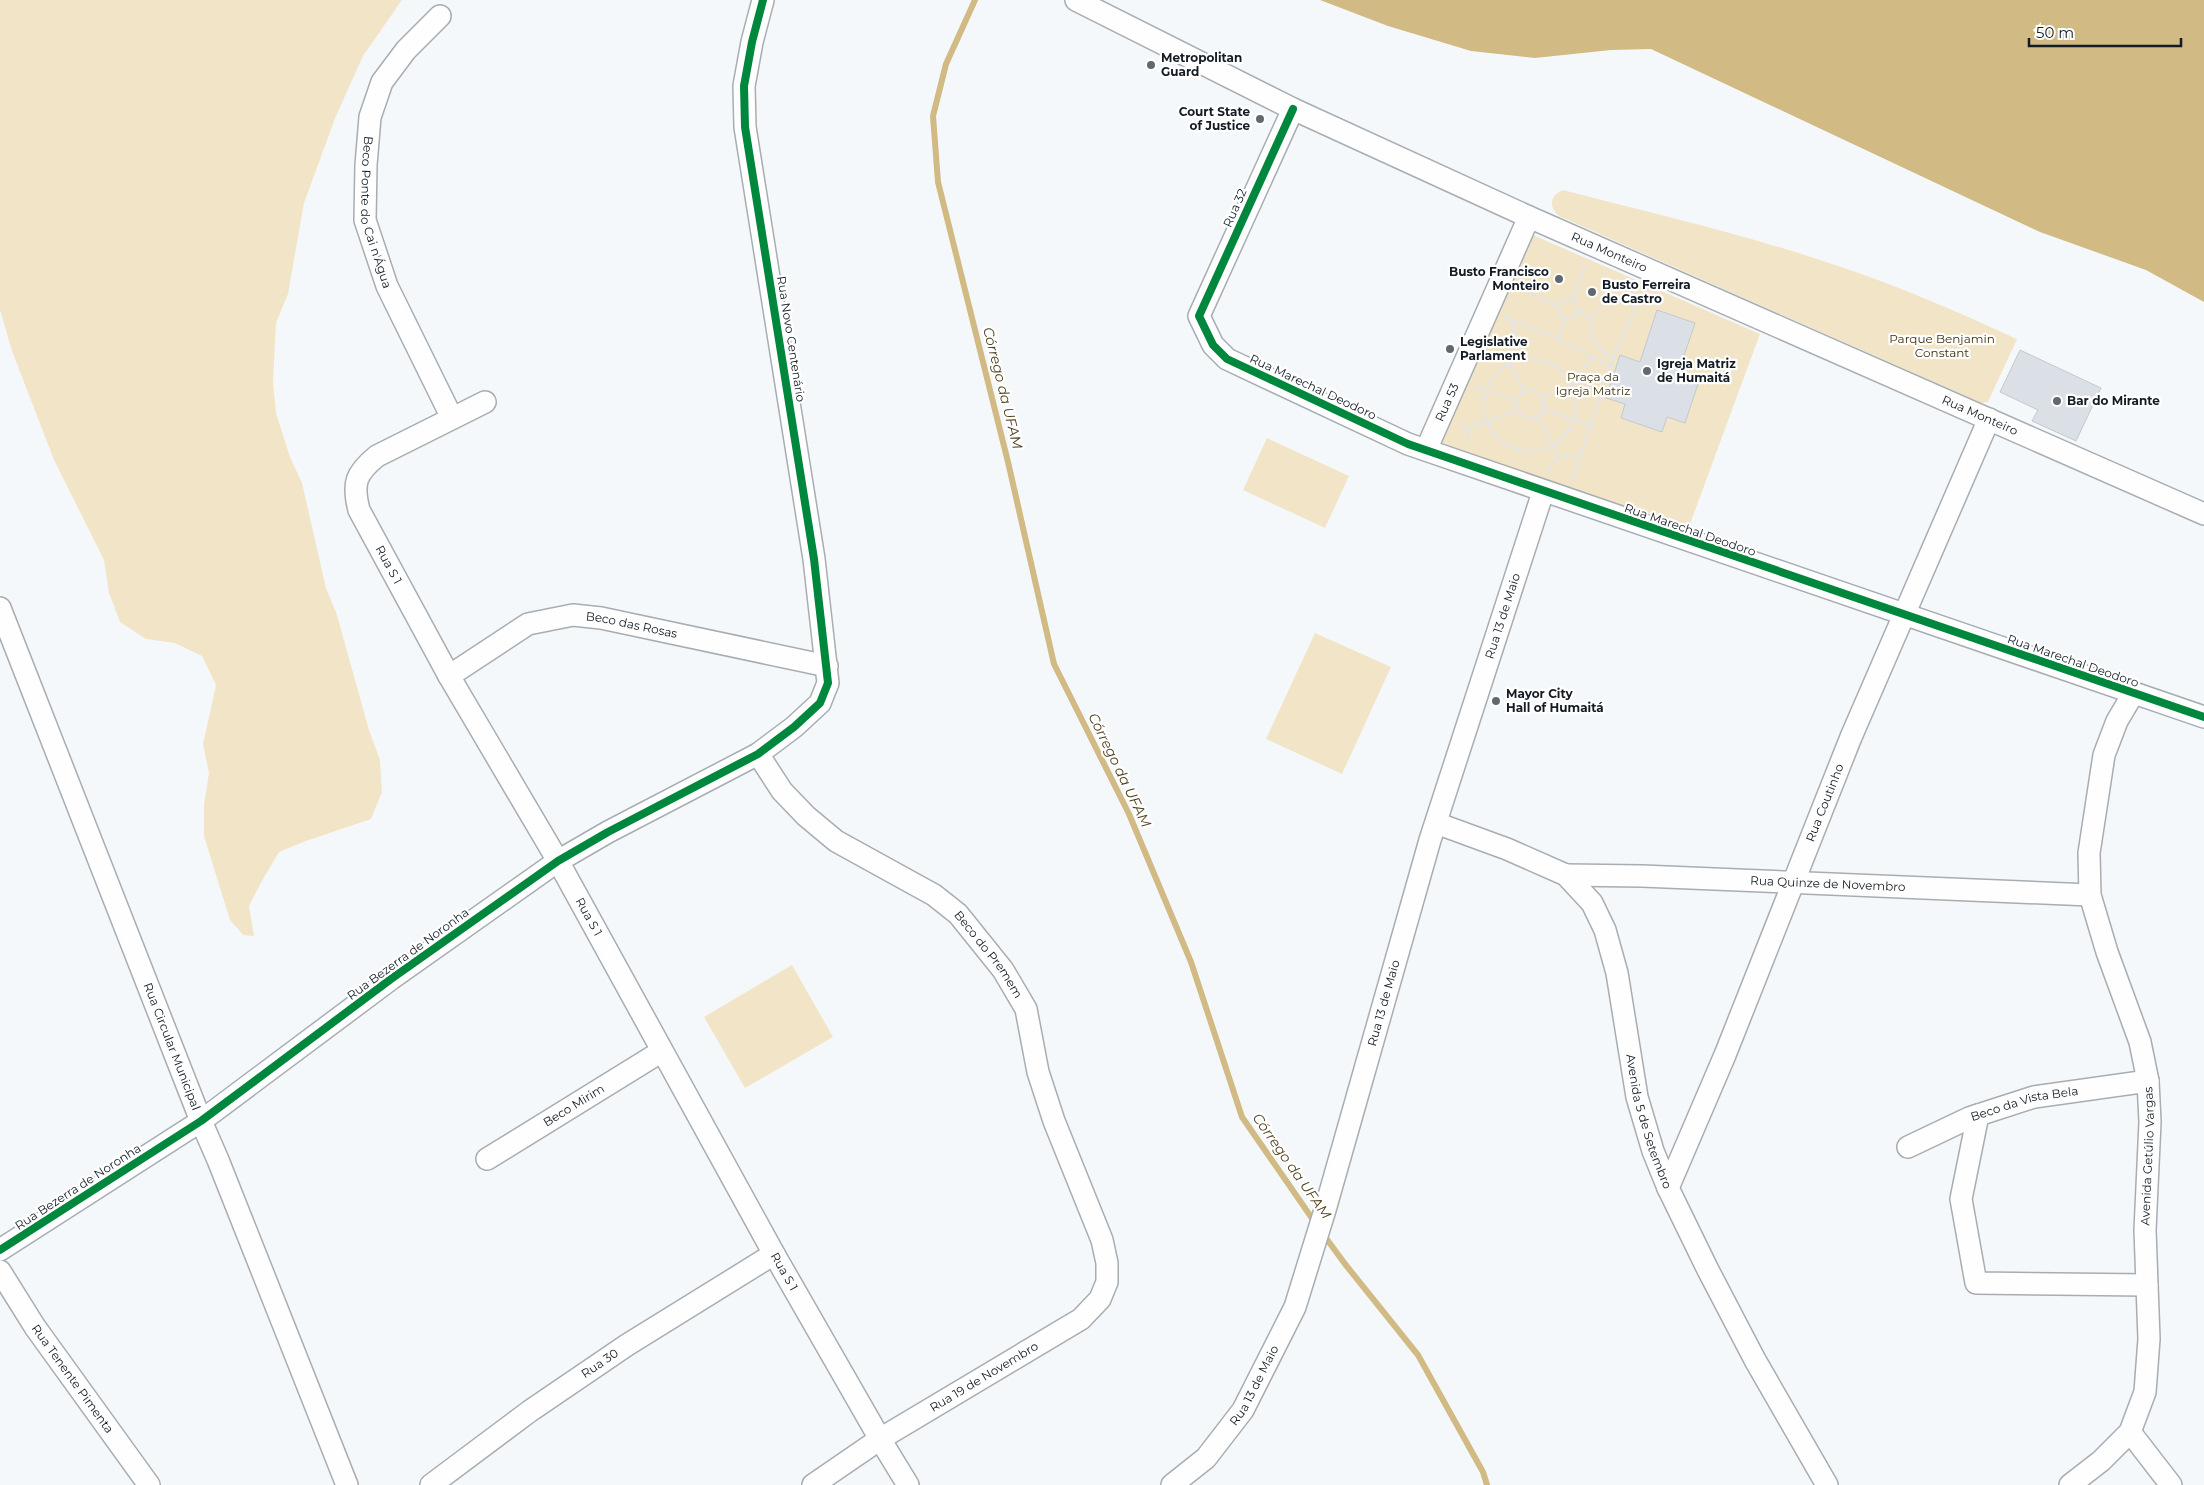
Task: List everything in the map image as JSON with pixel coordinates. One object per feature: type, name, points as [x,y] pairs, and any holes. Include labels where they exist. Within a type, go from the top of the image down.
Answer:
[{"type":"street","name":"Rua Novo Centenário","points":[[763,0],[752,42],[744,86],[745,127],[810,540],[828,675]]},
{"type":"street","name":"Rua Monteiro","points":[[1076,0],[1293,109],[1592,244],[2204,514]]},
{"type":"street","name":"Beco Ponte do Cai n'Água","points":[[440,16],[406,50],[382,82],[370,117],[366,165],[365,220],[387,286],[452,418]]},
{"type":"street","name":"Rua 32","points":[[1198,316],[1293,109]]},
{"type":"street","name":"Rua 53","points":[[1426,450],[1530,216]]},
{"type":"street","name":"Rua Marechal Deodoro","points":[[1198,316],[1213,345],[1227,358],[1408,444],[1543,492],[2204,717]]},
{"type":"street","name":"Rua S 1","points":[[485,402],[377,456],[364,467],[356,480],[354,494],[359,510],[450,676],[558,861],[774,1254],[908,1485]]},
{"type":"street","name":"Rua Coutinho","points":[[1668,1188],[1725,1055],[1847,746],[1988,419]]},
{"type":"street","name":"Rua 13 de Maio","points":[[1172,1485],[1206,1458],[1243,1410],[1295,1307],[1328,1201],[1436,823],[1543,492]]},
{"type":"street","name":"Rua Circular Municipal","points":[[0,608],[201,1121],[347,1485]]},
{"type":"street","name":"Beco das Rosas","points":[[450,676],[528,624],[573,615],[601,618],[828,675]]},
{"type":"street","name":"Rua Bezerra de Noronha","points":[[0,1250],[201,1121],[391,979],[558,861],[608,832],[758,754],[794,727],[820,703],[828,675]]},
{"type":"street","name":"Avenida Getúlio Vargas","points":[[2070,1485],[2101,1461],[2130,1432],[2145,1392],[2149,1339],[2145,1230],[2150,1122],[2148,1081],[2140,1042],[2107,952],[2090,895],[2089,853],[2104,755],[2117,721],[2133,694]]},
{"type":"street","name":"Beco do Premem","points":[[758,754],[782,791],[806,816],[836,841],[934,894],[958,914],[1003,970],[1026,1009],[1038,1072],[1054,1121],[1102,1240]]},
{"type":"street","name":"Avenida 5 de Setembro","points":[[1436,823],[1507,849],[1566,875],[1592,903],[1604,930],[1617,973],[1637,1097],[1653,1151],[1668,1188],[1755,1360],[1827,1485]]},
{"type":"street","name":"Rua Quinze de Novembro","points":[[1566,875],[1793,882],[2090,895]]},
{"type":"street","name":"Beco Mirim","points":[[487,1159],[662,1051]]},
{"type":"street","name":"Beco da Vista Bela","points":[[1908,1147],[1978,1115],[2034,1097],[2148,1081]]},
{"type":"street","points":[[1978,1115],[1962,1199],[1976,1283],[2147,1285]]},
{"type":"street","name":"Rua 19 de Novembro","points":[[813,1485],[880,1439],[1082,1319],[1100,1299],[1107,1282],[1107,1263],[1102,1240]]},
{"type":"street","name":"Rua 30","points":[[431,1485],[530,1411],[627,1345],[774,1254]]},
{"type":"street","name":"Rua Tenente Pimenta","points":[[0,1271],[35,1327],[149,1485]]},
{"type":"street","points":[[2130,1432],[2171,1485]]},
{"type":"path","points":[[1572,299],[1592,244]]},
{"type":"path","points":[[1566,499],[1590,425],[1616,354],[1639,303],[1649,269]]},
{"type":"path","points":[[1501,280],[1558,306]]},
{"type":"path","points":[[1565,319],[1558,312],[1558,306],[1562,300],[1572,299]]},
{"type":"path","points":[[1572,299],[1576,303],[1578,312]]},
{"type":"path","points":[[1616,354],[1608,356],[1597,346],[1591,334],[1593,319],[1602,306],[1614,300],[1621,299],[1639,303]]},
{"type":"path","points":[[1488,310],[1558,339],[1612,366]]},
{"type":"path","points":[[1565,319],[1574,317],[1578,312]]},
{"type":"path","points":[[1578,312],[1593,319]]},
{"type":"path","points":[[1469,353],[1496,361],[1510,354],[1516,341],[1515,330],[1509,319]]},
{"type":"path","points":[[1558,339],[1565,319]]},
{"type":"path","points":[[1505,357],[1525,391]]},
{"type":"path","points":[[1592,357],[1584,370],[1585,381],[1587,387],[1602,396]]},
{"type":"path","points":[[1529,359],[1547,362],[1562,371],[1572,386],[1576,404],[1574,420],[1567,433],[1553,445],[1533,450],[1512,446],[1495,433],[1487,421],[1484,408],[1486,391],[1496,373],[1509,363],[1529,359]]},
{"type":"path","points":[[1458,377],[1486,391],[1516,401]]},
{"type":"path","points":[[1542,397],[1585,381]]},
{"type":"path","points":[[1533,390],[1542,397],[1543,409],[1538,416],[1528,419],[1519,414],[1516,401],[1518,396],[1525,391],[1533,390]]},
{"type":"path","points":[[1543,409],[1590,425]]},
{"type":"path","points":[[1466,429],[1517,410]]},
{"type":"path","points":[[1443,413],[1460,422],[1466,429],[1469,439],[1458,462]]},
{"type":"path","points":[[1538,416],[1559,457]]},
{"type":"path","points":[[1543,492],[1550,466],[1559,457],[1570,455],[1580,458]]},
{"type":"green space","points":[[0,0],[402,0],[363,56],[336,116],[304,203],[288,294],[276,323],[273,382],[276,413],[290,457],[302,483],[326,588],[337,615],[369,730],[380,760],[382,792],[371,819],[279,852],[249,906],[254,936],[243,935],[230,920],[204,836],[204,805],[209,773],[203,744],[216,685],[202,656],[175,643],[146,639],[120,622],[109,593],[104,560],[54,460],[12,351],[0,310]]},
{"type":"green space","name":"Parque Benjamin Constant","points":[[1563,190],[1701,225],[1804,255],[1906,291],[2017,339],[1988,402],[1981,403],[1559,216],[1553,209],[1552,202],[1555,195]]},
{"type":"green space","name":"Praça da Igreja Matriz","points":[[1533,235],[1760,334],[1686,535],[1438,449]]},
{"type":"green space","points":[[1267,438],[1349,476],[1325,528],[1243,490]]},
{"type":"green space","points":[[1315,633],[1391,667],[1342,774],[1266,739]]},
{"type":"green space","points":[[792,965],[833,1037],[745,1088],[704,1017]]},
{"type":"shaded area","points":[[1320,0],[2204,0],[2204,302],[2146,270],[2040,232],[1651,49],[1611,50],[1535,58],[1471,51],[1388,26]]},
{"type":"building","name":"Igreja Matriz de Humaitá","points":[[1657,310],[1695,323],[1678,374],[1699,381],[1685,423],[1667,417],[1662,432],[1621,418],[1625,404],[1606,398],[1620,355],[1640,362]]},
{"type":"building","name":"Bar do Mirante","points":[[2020,350],[2101,388],[2076,441],[2032,421],[2038,410],[2000,392]]},
{"type":"waterway","name":"Córrego da UFAM","points":[[975,0],[946,64],[933,116],[938,182],[1008,462],[1054,664],[1129,814],[1191,962],[1242,1117],[1316,1224]]},
{"type":"waterway","name":"Córrego da UFAM","points":[[1323,1234],[1418,1355],[1483,1472],[1487,1485]]},
{"type":"cycle path","points":[[0,1250],[201,1121],[391,979],[558,861],[608,832],[758,754],[794,727],[820,703],[828,683],[814,559],[745,127],[744,86],[752,42],[763,0]]},
{"type":"cycle path","points":[[1293,109],[1199,316],[1213,345],[1227,359],[1408,444],[2204,717]]},
{"type":"place","name":"Metropolitan Guard","points":[[1151,65]]},
{"type":"place","name":"Court State of Justice","points":[[1260,119]]},
{"type":"place","name":"Busto Francisco Monteiro","points":[[1559,279]]},
{"type":"place","name":"Busto Ferreira de Castro","points":[[1592,292]]},
{"type":"place","name":"Legislative Parlament","points":[[1450,349]]},
{"type":"place","name":"Igreja Matriz de Humaitá","points":[[1647,371]]},
{"type":"place","name":"Bar do Mirante","points":[[2057,401]]},
{"type":"place","name":"Mayor City Hall of Humaitá","points":[[1496,701]]}]
